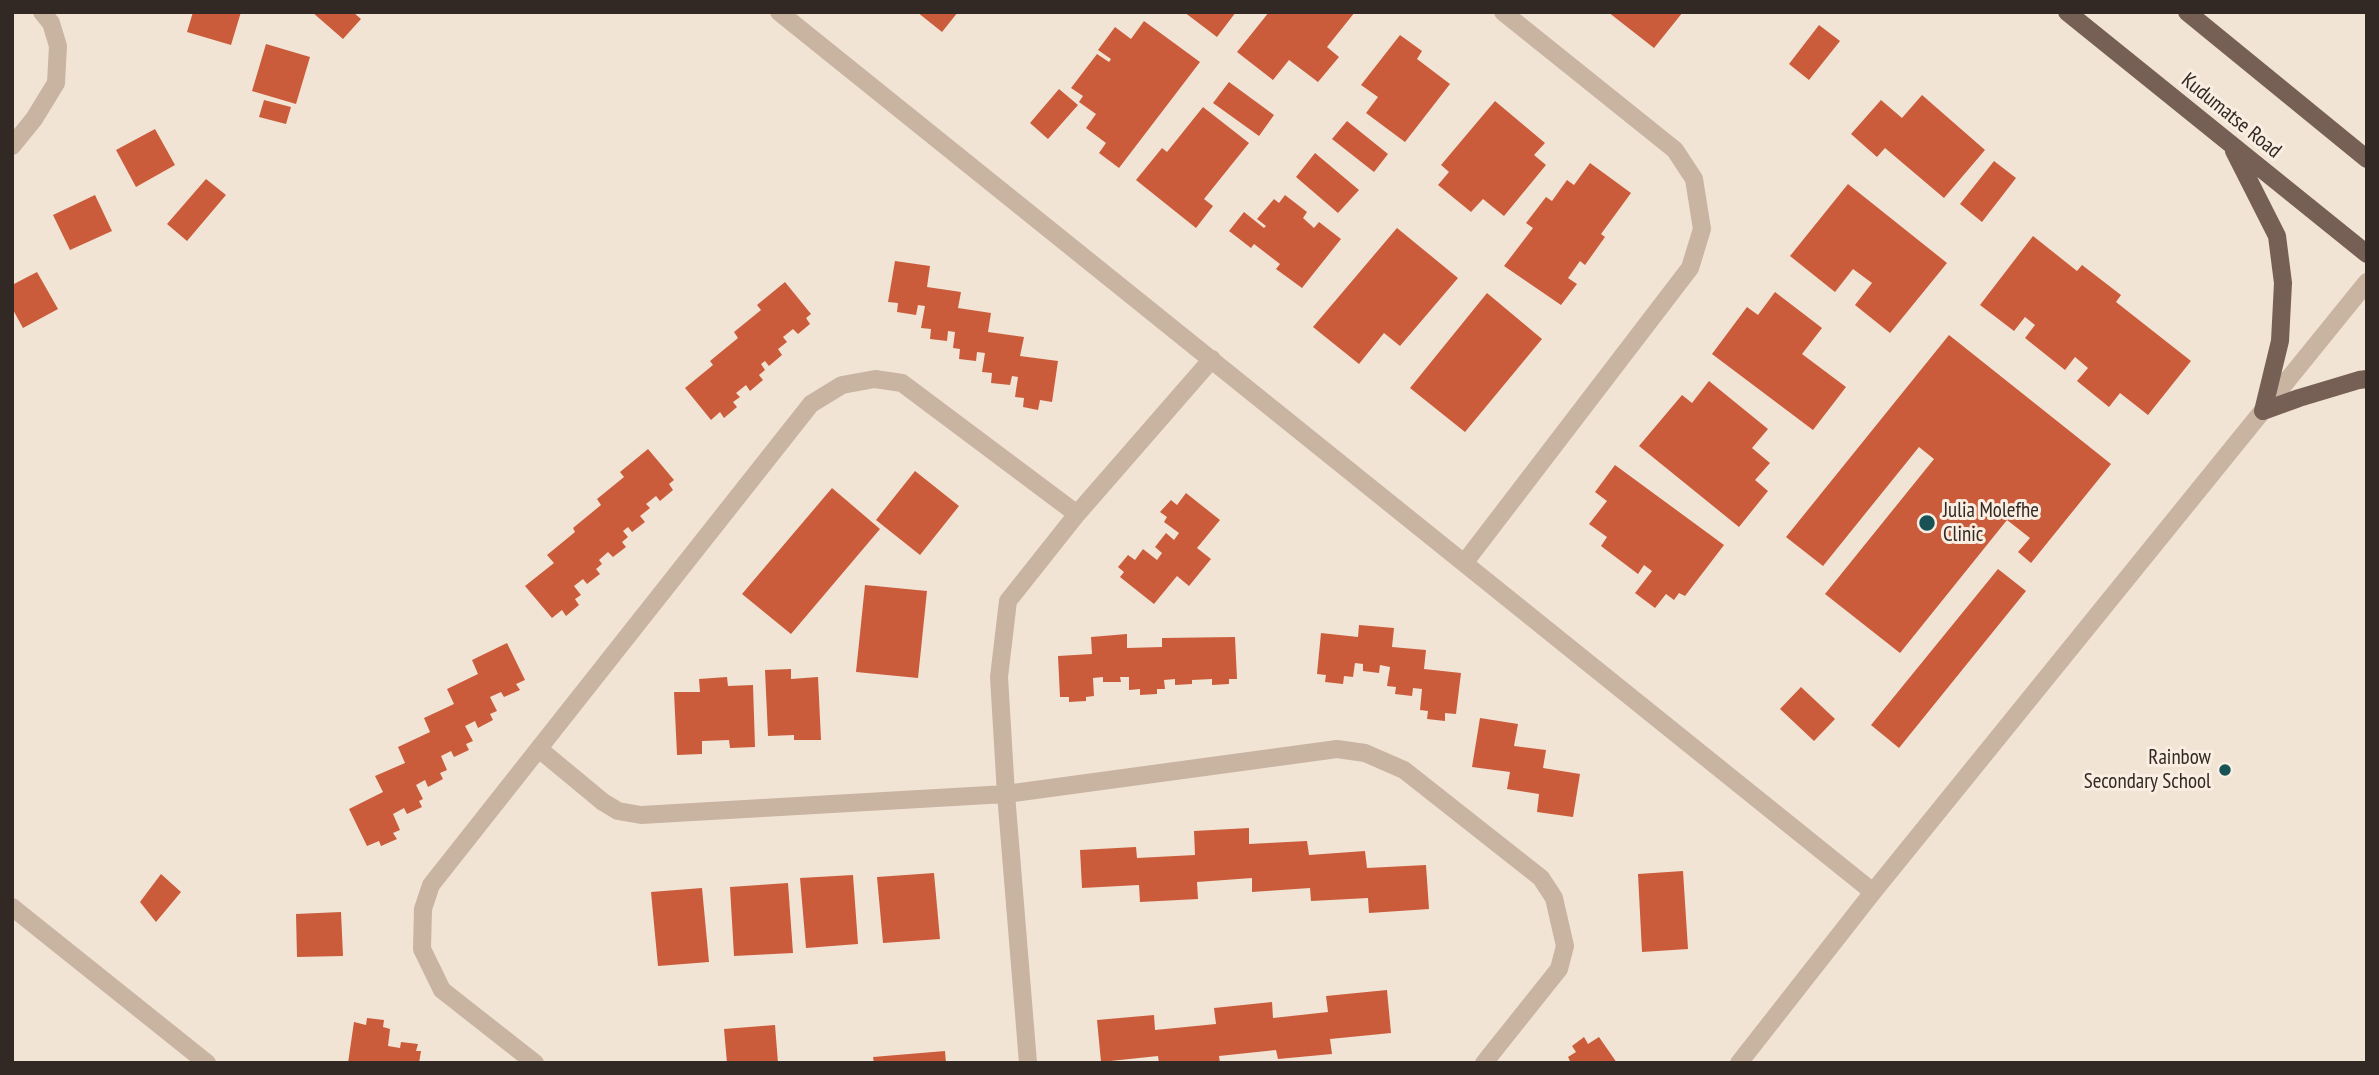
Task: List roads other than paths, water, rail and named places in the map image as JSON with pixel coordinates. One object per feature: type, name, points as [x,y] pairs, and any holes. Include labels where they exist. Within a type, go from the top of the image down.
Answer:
[{"type":"main road","name":"Kudumatse Road","points":[[2067,12],[2367,254]]},
{"type":"main road","points":[[2187,12],[2367,159]]},
{"type":"main road","points":[[2230,144],[2277,236],[2283,284],[2280,341],[2263,411]]},
{"type":"main road","points":[[2263,411],[2323,390],[2367,379]]},
{"type":"street","points":[[12,146],[34,120],[56,83],[58,46],[51,23],[42,12]]},
{"type":"street","points":[[779,12],[1873,892]]},
{"type":"street","points":[[1465,562],[1690,268],[1702,229],[1694,178],[1675,150],[1503,12]]},
{"type":"street","points":[[1739,1063],[1873,892],[2367,282]]},
{"type":"street","points":[[1028,1063],[999,677],[1008,601],[1077,514],[1212,359]]},
{"type":"street","points":[[535,1063],[442,990],[422,949],[423,909],[431,885],[811,404],[842,385],[875,379],[902,383],[1077,514]]},
{"type":"street","points":[[539,749],[603,802],[618,811],[641,815],[1006,794],[1337,749],[1365,753],[1405,770],[1541,878],[1554,898],[1565,946],[1559,970],[1484,1063]]},
{"type":"street","points":[[12,907],[207,1063]]},
{"type":"place","name":"Julia Molefhe Clinic","points":[[1927,523]]},
{"type":"place","name":"Rainbow Secondary School","points":[[2225,770]]}]
